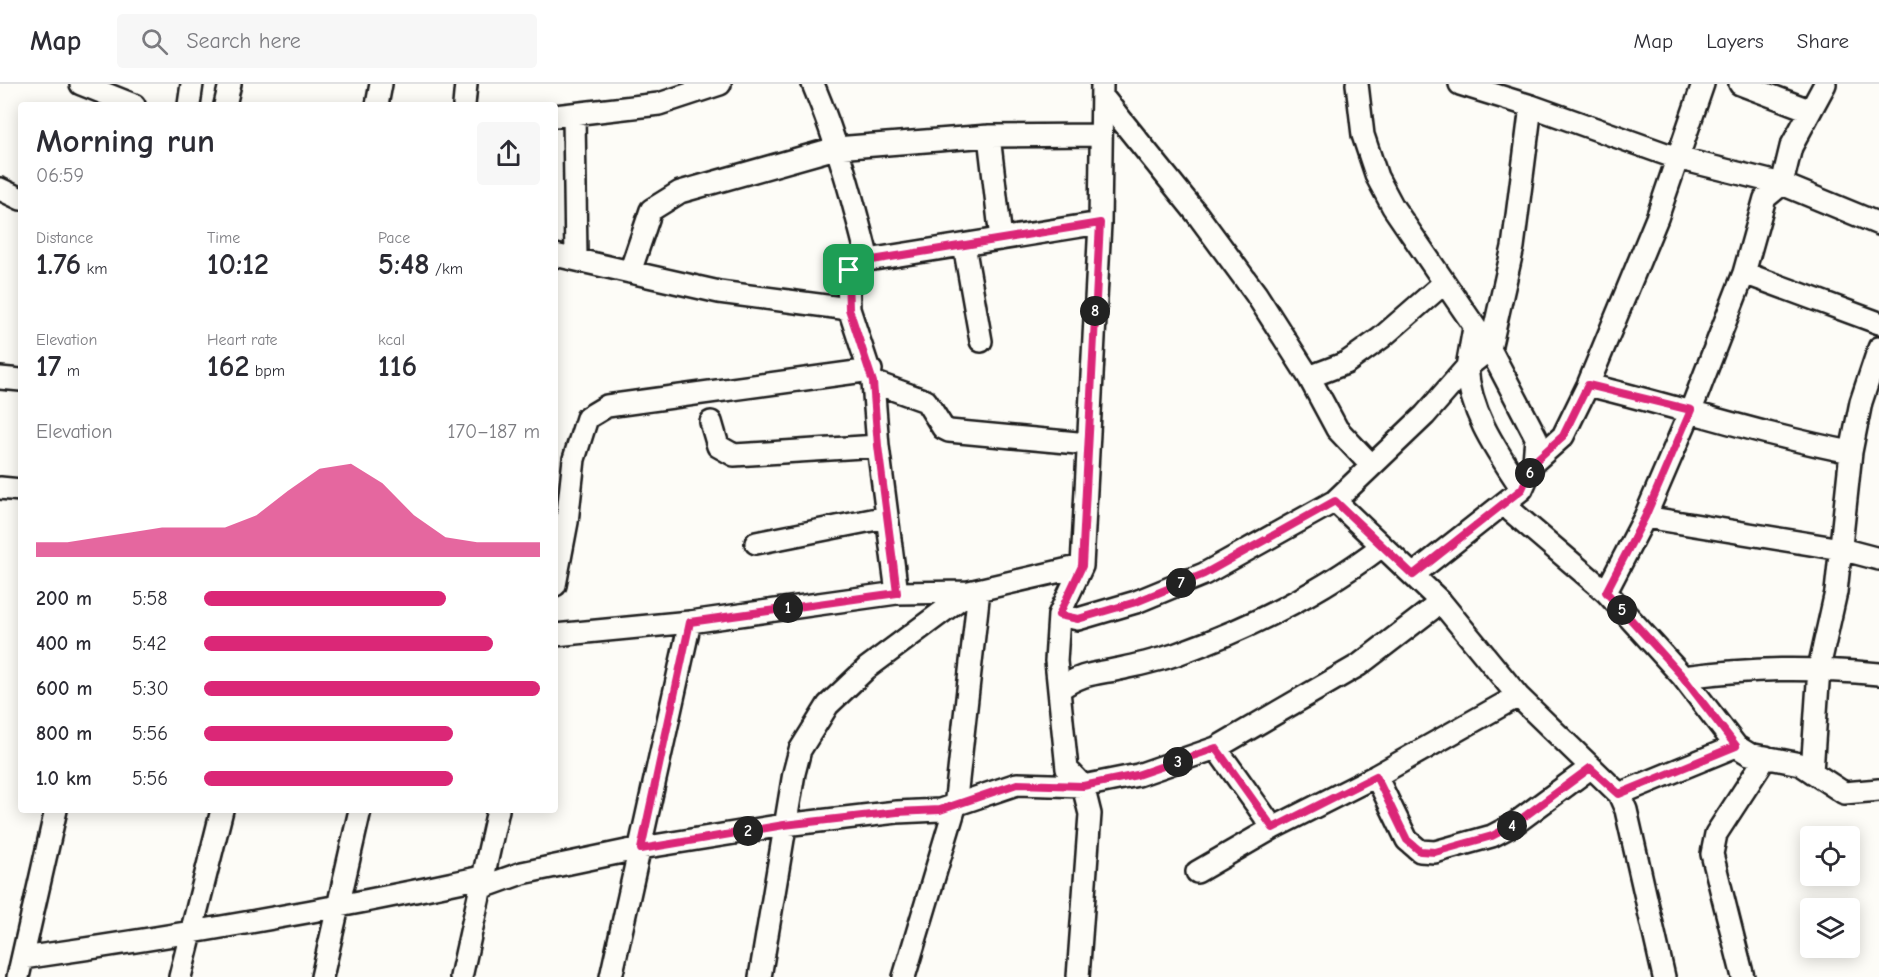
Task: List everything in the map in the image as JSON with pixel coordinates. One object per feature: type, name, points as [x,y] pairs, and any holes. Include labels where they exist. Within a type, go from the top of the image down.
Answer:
[{"type":"street","points":[[81,84],[126,102]]},
{"type":"street","points":[[189,102],[192,84]]},
{"type":"street","points":[[226,102],[230,84]]},
{"type":"street","points":[[378,102],[381,84]]},
{"type":"street","points":[[464,102],[466,84]]},
{"type":"street","points":[[720,84],[659,104],[564,116],[565,257],[719,292],[849,309]]},
{"type":"street","points":[[813,84],[852,196],[868,260]]},
{"type":"street","points":[[1357,84],[1363,135],[1377,177],[1393,207],[1490,349],[1536,437],[1534,462],[1522,489],[1413,575]]},
{"type":"street","points":[[1460,84],[1531,106],[1677,158],[1782,184],[1879,224]]},
{"type":"street","points":[[1534,462],[1563,436],[1588,385],[1631,283],[1703,84]]},
{"type":"street","points":[[1740,84],[1809,111]]},
{"type":"street","points":[[1606,592],[1645,517],[1691,410],[1744,273],[1766,198],[1782,184],[1791,147],[1825,84]]},
{"type":"street","points":[[1078,977],[1090,814],[1083,786],[1067,769],[1056,661],[1059,615],[1082,566],[1100,223],[1102,90]]},
{"type":"street","points":[[1102,90],[1250,285],[1309,376],[1337,429],[1371,465]]},
{"type":"street","points":[[1059,615],[1078,619],[1136,602],[1204,574],[1335,501],[1425,415],[1467,367],[1490,349],[1513,247],[1531,106]]},
{"type":"street","points":[[630,272],[651,210],[680,192],[836,148],[989,136],[1100,135]]},
{"type":"street","points":[[989,136],[1001,239]]},
{"type":"street","points":[[0,189],[18,198]]},
{"type":"street","points":[[897,593],[878,446],[872,376],[849,309],[849,270],[854,263],[868,260],[1100,223]]},
{"type":"street","points":[[964,245],[981,341]]},
{"type":"street","points":[[1744,273],[1879,323]]},
{"type":"street","points":[[1309,376],[1346,363],[1382,338],[1443,283]]},
{"type":"street","points":[[1474,328],[1467,367],[1471,400],[1482,425],[1522,489]]},
{"type":"street","points":[[1812,772],[1819,668],[1836,592],[1851,452],[1861,402],[1879,348]]},
{"type":"street","points":[[558,569],[567,522],[574,459],[587,418],[607,406],[872,376],[926,401],[938,421],[949,431],[1088,444]]},
{"type":"street","points":[[0,378],[18,380]]},
{"type":"street","points":[[1588,385],[1691,410],[1788,440],[1851,452]]},
{"type":"street","points":[[711,422],[718,446],[734,455],[878,446]]},
{"type":"street","points":[[0,488],[18,490]]},
{"type":"street","points":[[1335,501],[1441,602],[1518,696],[1619,794],[1626,810],[1664,977]]},
{"type":"street","points":[[1503,504],[1606,592],[1683,677],[1736,746],[1749,754],[1800,764],[1844,793],[1879,790]]},
{"type":"street","points":[[756,543],[888,517]]},
{"type":"street","points":[[1645,517],[1841,549],[1879,559]]},
{"type":"street","points":[[1060,689],[1074,678],[1123,669],[1176,654],[1246,624],[1322,587],[1357,566],[1382,546]]},
{"type":"street","points":[[558,635],[690,622],[897,593],[974,591],[1082,566]]},
{"type":"street","points":[[904,977],[955,807],[974,591]]},
{"type":"street","points":[[760,977],[784,825],[800,750],[828,705],[867,668],[974,591]]},
{"type":"street","points":[[55,813],[20,968],[338,908],[483,874],[522,873],[641,849],[784,825],[955,807],[1017,784],[1083,786],[1137,775],[1216,748],[1359,665],[1441,602]]},
{"type":"street","points":[[610,977],[641,849],[690,622]]},
{"type":"street","points":[[1683,677],[1742,669],[1819,668],[1879,674]]},
{"type":"street","points":[[1197,872],[1273,828],[1376,776],[1518,696]]},
{"type":"street","points":[[1619,794],[1736,746]]},
{"type":"street","points":[[1216,748],[1273,828]]},
{"type":"street","points":[[1743,977],[1712,854],[1721,826],[1766,758]]},
{"type":"street","points":[[1376,776],[1407,840],[1420,851],[1435,852],[1492,836],[1513,825],[1590,768]]},
{"type":"street","points":[[180,977],[221,813]]},
{"type":"street","points":[[322,977],[359,813]]},
{"type":"street","points":[[460,977],[497,813]]},
{"type":"street","points":[[483,874],[522,873]]},
{"type":"route","points":[[1100,223],[1082,566],[1059,615],[1078,619],[1136,602],[1204,574],[1335,501],[1413,575],[1522,489],[1534,462],[1563,436],[1588,385],[1691,410],[1645,517],[1606,592],[1683,677],[1736,746],[1619,794],[1590,768],[1513,825],[1492,836],[1435,852],[1420,851],[1407,840],[1376,776],[1273,828],[1216,748],[1137,775],[1083,786],[1017,784],[955,807],[940,810],[897,812],[784,825],[641,849],[659,757],[690,622],[897,593],[878,446],[873,382],[871,370],[849,309],[849,270],[854,263],[868,260],[1100,223]]}]
